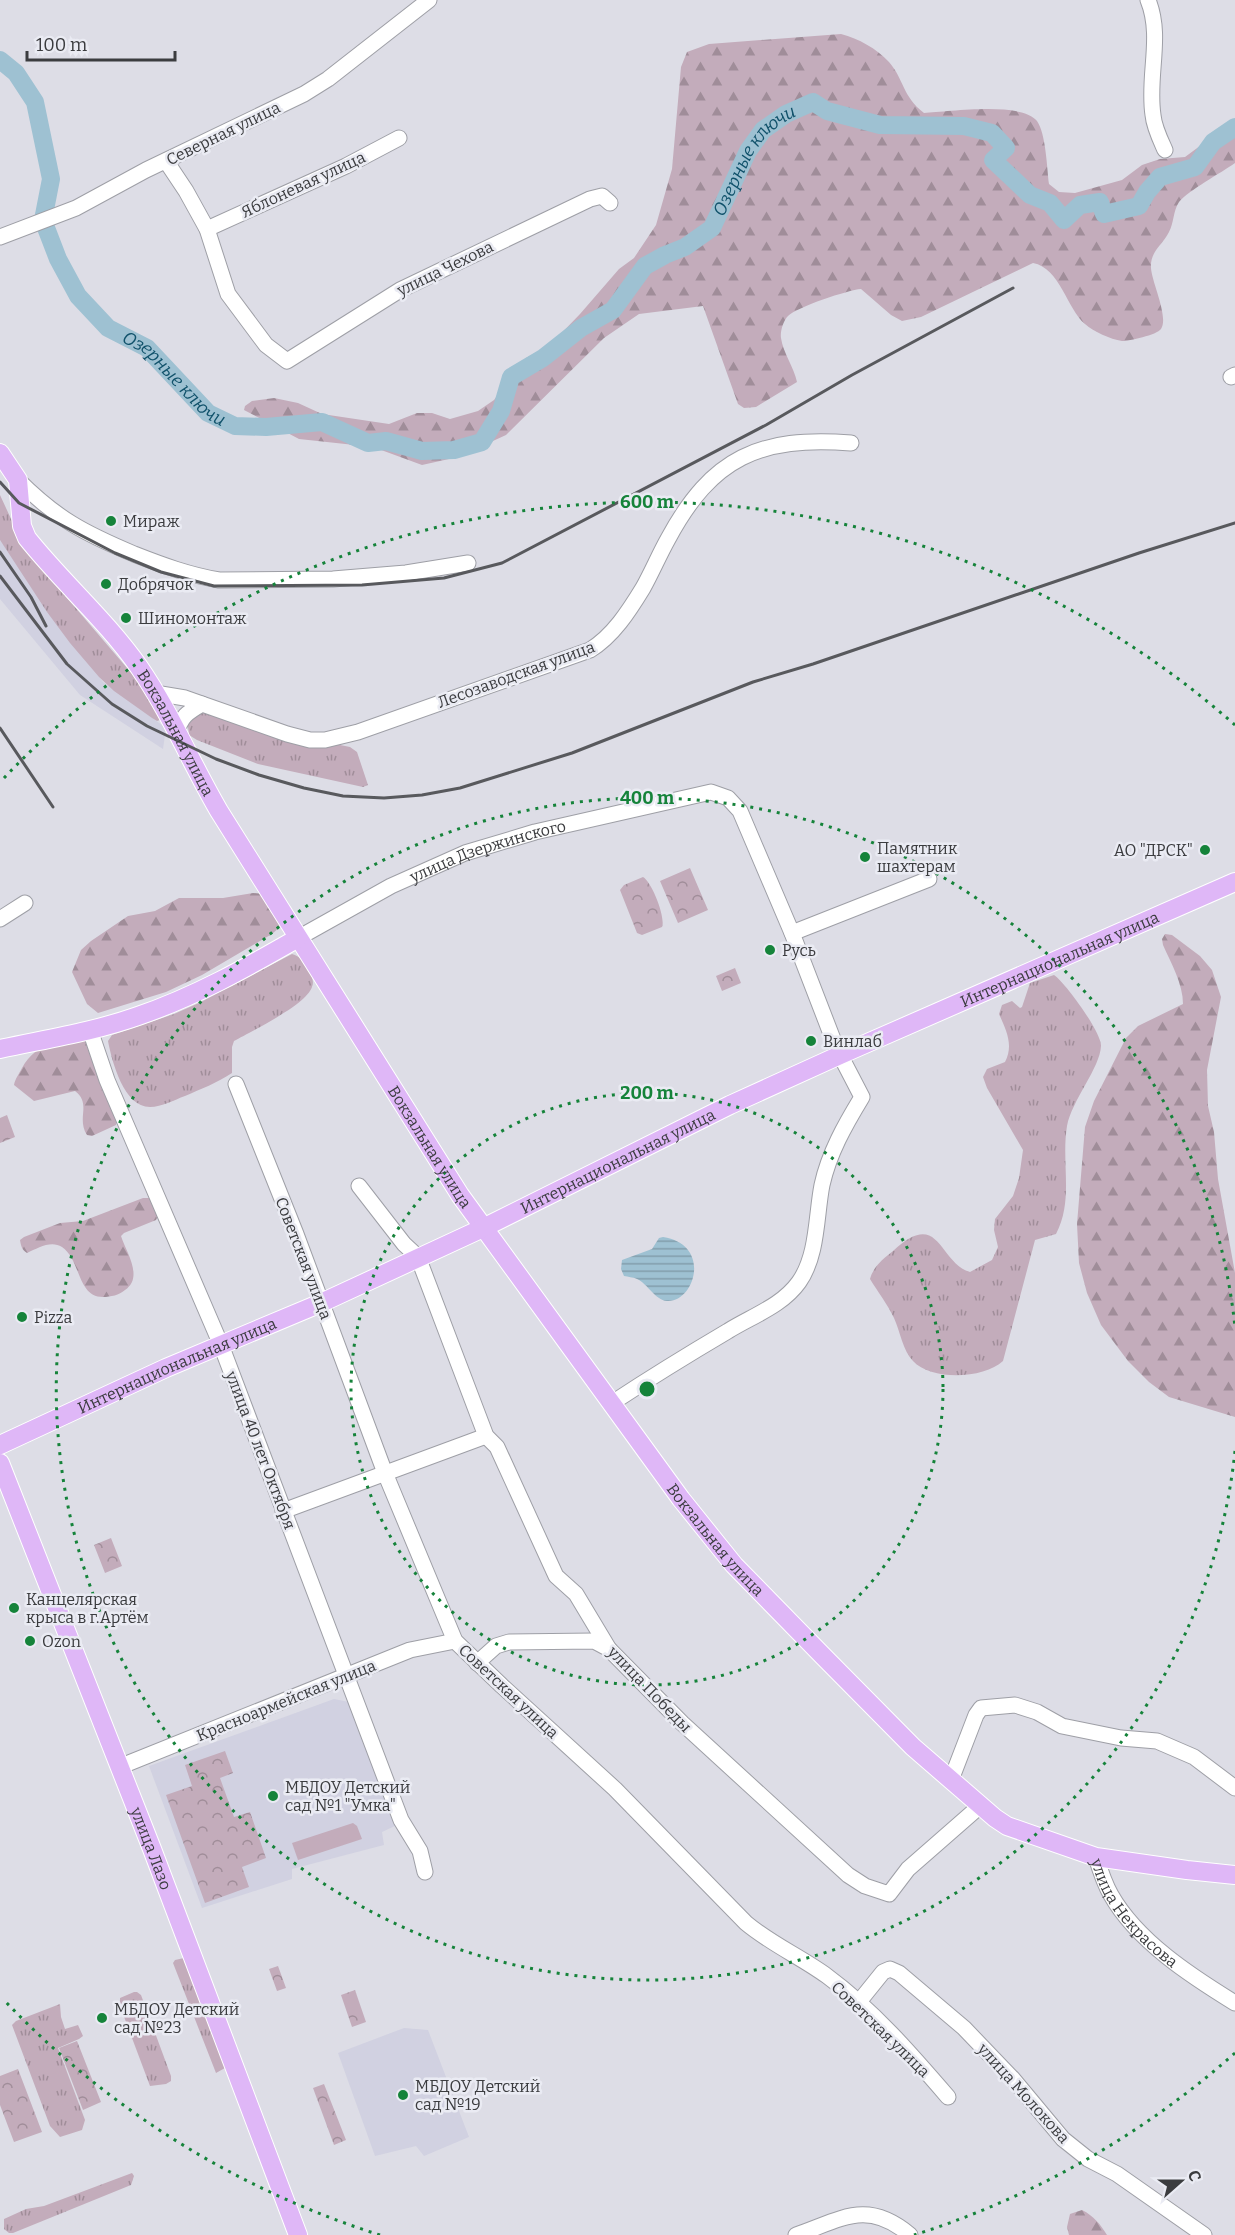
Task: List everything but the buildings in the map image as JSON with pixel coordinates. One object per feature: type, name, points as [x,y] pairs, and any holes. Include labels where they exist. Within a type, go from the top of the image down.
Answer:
[{"type":"main road","name":"Вокзальная улица","points":[[0,453],[18,480],[22,526],[27,538],[138,665],[177,733],[196,773],[483,1228],[681,1499],[734,1565],[914,1747],[980,1806],[1007,1826],[1096,1857]]},
{"type":"main road","name":"Интернациональная улица","points":[[0,1445],[221,1345],[321,1304],[483,1228],[730,1105],[1235,882]]},
{"type":"main road","name":"улица Дзержинского","points":[[0,1049],[90,1030],[136,1017],[191,996],[298,938]]},
{"type":"main road","name":"улица Лазо","points":[[0,1463],[298,2235]]},
{"type":"main road","name":"улица Некрасова","points":[[1096,1857],[1235,1875]]},
{"type":"street","name":"Северная улица","points":[[0,237],[65,212],[318,86],[429,0]]},
{"type":"street","points":[[1148,0],[1155,23],[1153,116],[1165,150]]},
{"type":"street","name":"Яблоневая улица","points":[[207,229],[346,166],[399,138]]},
{"type":"street","points":[[166,161],[207,229]]},
{"type":"street","name":"улица Чехова","points":[[207,229],[228,294],[266,345],[287,361],[400,290],[590,199],[602,196],[610,203]]},
{"type":"street","name":"Лесозаводская улица","points":[[155,693],[185,698],[287,734],[310,740],[324,740],[358,732],[590,650],[600,644],[629,611],[668,538],[693,500],[711,478],[746,455],[762,449],[816,440],[851,443]]},
{"type":"street","points":[[18,480],[49,510],[88,535],[157,563],[205,578],[219,580],[333,579],[406,573],[468,563]]},
{"type":"street","points":[[177,733],[185,714],[202,704]]},
{"type":"street","name":"улица Дзержинского","points":[[298,938],[391,886],[465,853],[536,832],[711,792],[728,798],[740,811],[792,933],[840,1055],[862,1098],[837,1142],[826,1172],[809,1258],[800,1282],[769,1309],[705,1345],[612,1403]]},
{"type":"street","points":[[792,933],[929,879]]},
{"type":"street","points":[[0,919],[25,903]]},
{"type":"street","name":"улица 40 лет Октября","points":[[90,1030],[111,1090],[221,1345],[401,1820],[420,1851],[425,1872]]},
{"type":"street","name":"Советская улица","points":[[237,1084],[385,1473],[455,1641],[615,1789],[746,1923],[763,1937],[827,1976],[858,2002],[908,2051],[948,2097]]},
{"type":"street","name":"улица Победы","points":[[359,1186],[404,1244],[418,1257],[486,1436],[497,1447],[556,1576],[576,1594],[609,1649],[682,1723],[848,1875],[865,1886],[889,1894],[908,1869],[980,1806]]},
{"type":"street","points":[[283,1511],[486,1436]]},
{"type":"street","name":"Красноармейская улица","points":[[119,1767],[410,1650],[455,1641]]},
{"type":"street","points":[[477,1663],[496,1646],[509,1642],[594,1641],[609,1649]]},
{"type":"street","points":[[951,1780],[976,1715],[981,1708],[1015,1705],[1037,1712],[1062,1726],[1121,1738],[1156,1741],[1194,1757],[1235,1788]]},
{"type":"street","name":"улица Некрасова","points":[[1096,1857],[1111,1896],[1135,1926],[1185,1971],[1235,2003]]},
{"type":"street","name":"улица Молокова","points":[[858,2002],[883,1972],[890,1969],[899,1973],[964,2028],[1013,2079],[1063,2139],[1088,2159],[1117,2174],[1204,2235]]},
{"type":"street","points":[[796,2235],[841,2218],[864,2213],[894,2222],[910,2235]]},
{"type":"shaded area","points":[[0,540],[103,682],[166,728],[163,749],[80,695],[0,599]]},
{"type":"shaded area","name":"МБДОУ Детский сад №1 \"Умка\"","points":[[334,1699],[349,1702],[397,1825],[382,1832],[384,1845],[292,1869],[292,1879],[202,1908],[149,1766]]},
{"type":"shaded area","name":"МБДОУ Детский сад №19","points":[[404,2028],[428,2030],[469,2137],[424,2156],[416,2146],[375,2156],[338,2053]]},
{"type":"green space","points":[[841,34],[879,52],[894,68],[911,100],[924,113],[1001,109],[1029,115],[1037,121],[1040,127],[1049,184],[1059,192],[1075,193],[1122,180],[1142,165],[1160,159],[1185,157],[1235,120],[1235,163],[1197,187],[1179,202],[1169,232],[1152,257],[1152,274],[1163,317],[1161,329],[1136,339],[1122,341],[1097,332],[1079,317],[1050,273],[1042,266],[1033,263],[921,317],[902,321],[891,315],[861,289],[845,292],[793,312],[782,327],[781,336],[797,382],[756,407],[744,408],[738,404],[703,306],[639,314],[604,338],[506,435],[458,457],[422,465],[373,447],[299,439],[244,410],[245,406],[252,401],[274,398],[298,403],[322,414],[389,424],[417,413],[432,413],[450,419],[478,411],[494,400],[526,358],[550,345],[619,269],[634,258],[656,225],[672,169],[681,67],[687,52],[709,44]]},
{"type":"green space","points":[[0,495],[18,534],[68,599],[133,675],[159,712],[160,720],[152,718],[114,691],[99,677],[47,612],[0,540]]},
{"type":"green space","points":[[204,712],[286,734],[350,747],[357,752],[368,785],[363,787],[258,764],[197,740],[189,735],[188,725],[190,719]]},
{"type":"green space","points":[[690,868],[708,910],[678,923],[660,881]]},
{"type":"green space","points":[[643,877],[654,893],[663,922],[662,927],[642,935],[637,933],[620,890],[624,885]]},
{"type":"green space","points":[[253,893],[264,894],[281,926],[272,934],[202,975],[166,992],[98,1013],[87,1004],[72,972],[81,950],[128,916],[155,911],[179,898],[223,898]]},
{"type":"green space","points":[[1165,934],[1172,935],[1200,956],[1212,970],[1221,997],[1207,1070],[1208,1106],[1235,1273],[1235,1417],[1169,1397],[1149,1382],[1128,1361],[1101,1325],[1087,1293],[1079,1263],[1077,1224],[1085,1127],[1094,1101],[1126,1038],[1138,1026],[1183,1004],[1179,981],[1163,945],[1162,939]]},
{"type":"green space","points":[[292,954],[300,958],[311,974],[312,987],[300,1002],[234,1041],[232,1073],[209,1086],[159,1106],[141,1105],[126,1092],[116,1071],[108,1041],[112,1035],[174,1014],[201,1002]]},
{"type":"green space","points":[[735,968],[741,983],[722,991],[716,976]]},
{"type":"green space","points":[[1054,975],[1082,1008],[1096,1030],[1101,1046],[1096,1064],[1074,1106],[1067,1126],[1066,1195],[1061,1221],[1056,1234],[1035,1240],[1003,1361],[994,1367],[971,1374],[944,1375],[932,1372],[921,1367],[910,1357],[892,1313],[870,1279],[871,1275],[886,1257],[908,1239],[920,1234],[930,1236],[937,1241],[959,1266],[970,1272],[992,1260],[998,1247],[994,1230],[995,1219],[1013,1196],[1019,1178],[1023,1150],[983,1077],[987,1069],[1005,1062],[1008,1056],[1008,1038],[999,1014],[1002,1005],[1012,1001],[1020,1008],[1022,1007],[1030,983]]},
{"type":"green space","points":[[86,1040],[117,1121],[116,1125],[92,1136],[87,1135],[84,1129],[82,1101],[75,1091],[34,1101],[14,1085],[28,1059],[41,1048],[57,1043]]},
{"type":"green space","points":[[7,1115],[15,1137],[0,1143],[0,1118]]},
{"type":"green space","points":[[143,1198],[150,1198],[158,1216],[156,1220],[121,1236],[132,1264],[133,1278],[130,1285],[118,1294],[103,1297],[88,1291],[73,1260],[58,1245],[40,1247],[27,1253],[22,1248],[20,1240],[24,1237],[60,1223],[83,1221]]},
{"type":"green space","points":[[111,1538],[122,1566],[105,1573],[94,1545]]},
{"type":"green space","points":[[225,1751],[233,1773],[220,1778],[234,1817],[250,1812],[266,1858],[242,1867],[249,1887],[205,1903],[166,1795],[192,1786],[185,1765]]},
{"type":"green space","points":[[353,1823],[357,1826],[362,1839],[298,1860],[292,1843]]},
{"type":"green space","points":[[184,1958],[225,2062],[225,2068],[216,2073],[173,1963],[175,1960]]},
{"type":"green space","points":[[278,1966],[286,1988],[277,1991],[269,1969]]},
{"type":"green space","points":[[355,1990],[366,2022],[352,2027],[341,1995]]},
{"type":"green space","points":[[134,1992],[141,1995],[171,2076],[171,2081],[166,2084],[150,2086],[120,2006],[120,1998]]},
{"type":"green space","points":[[60,2004],[65,2029],[78,2025],[83,2036],[58,2048],[85,2120],[82,2130],[60,2137],[50,2126],[12,2025],[16,2021]]},
{"type":"green space","points":[[77,2041],[101,2102],[83,2110],[59,2048]]},
{"type":"green space","points":[[18,2069],[42,2132],[14,2142],[0,2105],[0,2076]]},
{"type":"green space","points":[[324,2084],[346,2140],[334,2145],[313,2088]]},
{"type":"green space","points":[[132,2173],[134,2176],[131,2185],[13,2233],[4,2229],[4,2219],[26,2209],[44,2206]]},
{"type":"green space","points":[[1082,2210],[1096,2221],[1107,2235],[1069,2235],[1067,2227],[1070,2214]]},
{"type":"water","points":[[659,1238],[679,1242],[689,1251],[694,1273],[685,1293],[677,1299],[667,1301],[659,1298],[637,1279],[624,1276],[621,1269],[622,1260],[652,1249]]},
{"type":"waterway","name":"Озерные ключи","points":[[0,60],[16,73],[35,102],[51,179],[43,220],[58,259],[78,296],[108,328],[147,348],[208,413],[235,426],[266,427],[322,422],[368,443],[386,441],[422,451],[454,450],[482,442],[501,411],[511,377],[543,358],[581,328],[613,310],[645,266],[685,247],[712,228],[748,151],[763,130],[786,114],[813,102],[827,111],[880,125],[964,126],[992,133],[1006,148],[993,160],[1030,195],[1050,203],[1064,220],[1080,205],[1100,202],[1104,214],[1139,206],[1160,177],[1195,167],[1213,142],[1235,127]]},
{"type":"railway","points":[[0,482],[19,503],[115,553],[161,572],[214,586],[362,585],[444,578],[502,563],[766,425],[852,375],[1013,288]]},
{"type":"railway","points":[[0,576],[67,664],[112,704],[147,726],[216,759],[259,775],[343,796],[384,798],[422,795],[460,788],[572,753],[753,682],[1235,523]]},
{"type":"railway","points":[[0,552],[31,597],[46,626]]},
{"type":"railway","points":[[0,728],[53,807]]},
{"type":"place","name":"Мираж","points":[[111,521]]},
{"type":"place","name":"Добрячок","points":[[106,584]]},
{"type":"place","name":"Шиномонтаж","points":[[126,618]]},
{"type":"place","name":"АО \"ДРСК\"","points":[[1205,850]]},
{"type":"place","name":"Памятник шахтерам","points":[[865,857]]},
{"type":"place","name":"Русь","points":[[770,950]]},
{"type":"place","name":"Винлаб","points":[[811,1041]]},
{"type":"place","name":"Pizza","points":[[22,1317]]},
{"type":"place","name":"Канцелярская крыса в г.Артём","points":[[14,1608]]},
{"type":"place","name":"Ozon","points":[[30,1641]]},
{"type":"place","name":"МБДОУ Детский сад №1 \"Умка\"","points":[[273,1796]]},
{"type":"place","name":"МБДОУ Детский сад №23","points":[[102,2018]]},
{"type":"place","name":"МБДОУ Детский сад №19","points":[[403,2095]]}]
